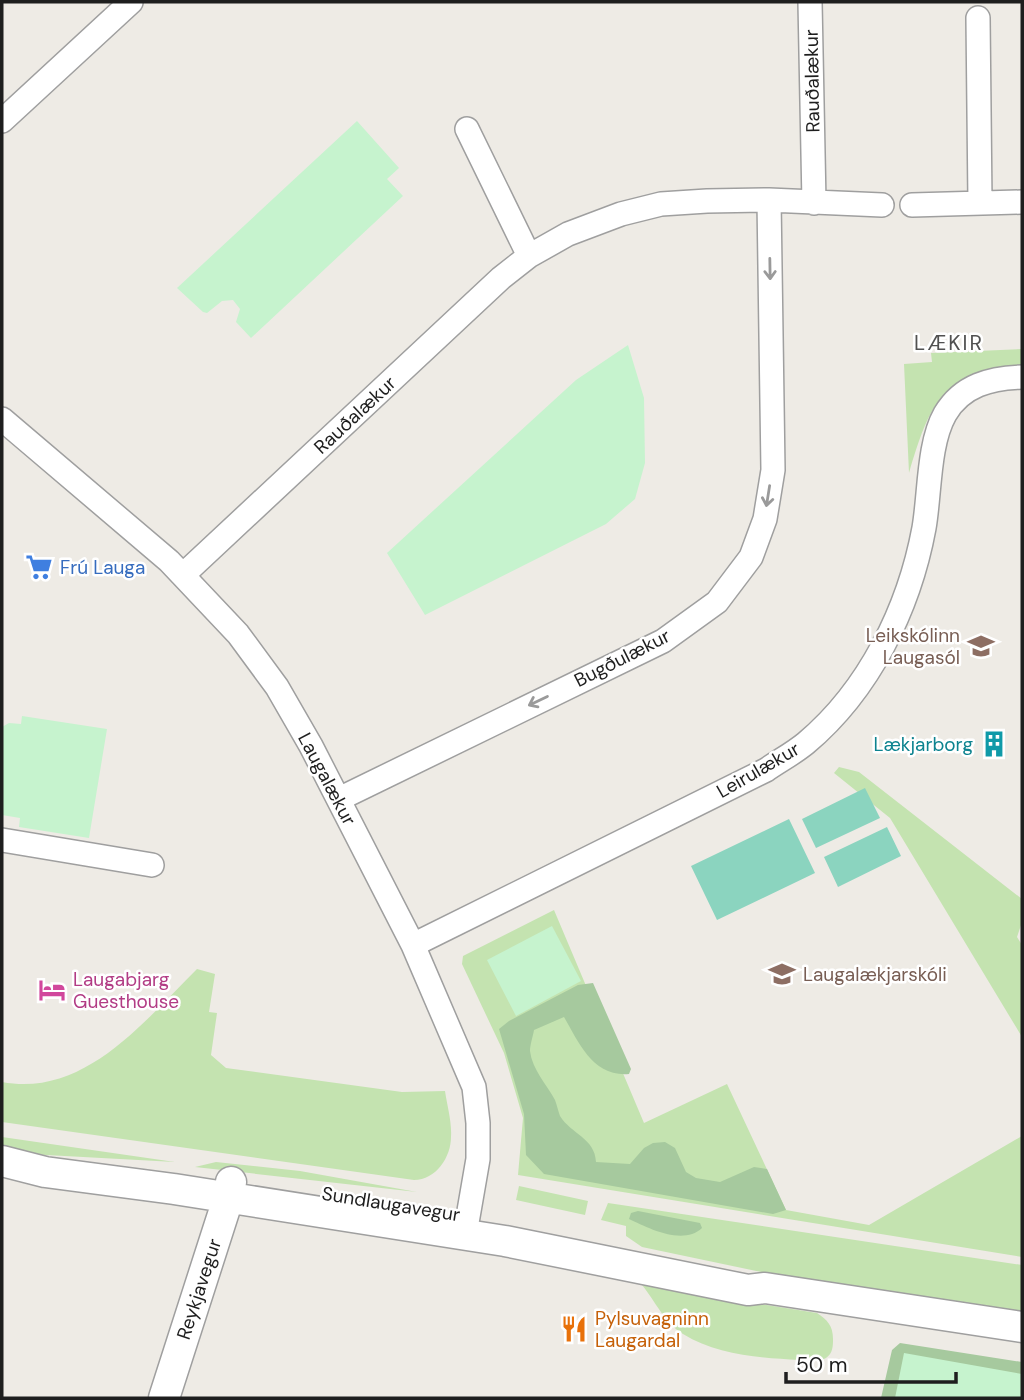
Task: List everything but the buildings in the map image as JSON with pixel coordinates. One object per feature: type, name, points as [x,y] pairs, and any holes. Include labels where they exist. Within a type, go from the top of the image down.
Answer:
[{"type":"street","points":[[2,121],[131,2]]},
{"type":"street","name":"Rauðalækur","points":[[810,2],[814,202]]},
{"type":"street","points":[[978,18],[980,203]]},
{"type":"street","points":[[467,129],[529,256]]},
{"type":"street","name":"Rauðalækur","points":[[183,575],[501,278],[529,256],[568,234],[621,214],[661,204],[769,200],[882,205]]},
{"type":"street","name":"Bugðulækur","points":[[338,799],[663,640],[717,602],[751,557],[765,519],[773,470],[769,200]]},
{"type":"street","points":[[912,205],[1022,202]]},
{"type":"street","name":"Leirulækur","points":[[413,945],[766,770],[804,744],[832,718],[856,689],[896,620],[914,573],[935,445],[943,416],[959,395],[977,384],[1022,377]]},
{"type":"street","name":"Laugalækur","points":[[5,428],[183,575],[239,634],[276,687],[338,799],[413,945],[474,1087],[478,1159],[466,1225]]},
{"type":"street","points":[[2,840],[152,865]]},
{"type":"street","name":"Sundlaugavegur","points":[[6,1161],[45,1172],[230,1189],[466,1225],[748,1290],[765,1288],[1022,1327]]},
{"type":"street","name":"Reykjavegur","points":[[164,1398],[230,1189]]},
{"type":"green space","points":[[357,121],[399,168],[387,179],[403,196],[251,338],[236,322],[240,309],[233,300],[222,301],[207,313],[177,288]]},
{"type":"green space","points":[[628,345],[644,398],[645,463],[635,499],[606,524],[425,615],[387,553],[576,380]]},
{"type":"green space","points":[[1022,349],[1022,368],[974,376],[943,395],[924,427],[909,473],[904,364],[932,362],[931,353]]},
{"type":"green space","points":[[22,716],[107,729],[89,838],[19,827],[20,818],[2,815],[2,727],[9,723],[21,724]]},
{"type":"green space","points":[[839,767],[859,772],[1022,899],[1022,922],[1017,937],[1022,945],[1022,1037],[890,818],[834,773]]},
{"type":"green space","points":[[865,788],[880,818],[816,848],[802,819]]},
{"type":"green space","points":[[789,819],[815,873],[717,920],[691,866]]},
{"type":"green space","points":[[887,827],[901,856],[838,887],[824,857]]},
{"type":"green space","points":[[554,910],[644,1123],[727,1084],[786,1210],[869,1225],[1022,1136],[1022,1257],[518,1175],[523,1118],[504,1053],[462,964],[463,956]]},
{"type":"green space","points":[[552,926],[581,981],[516,1016],[487,960]]},
{"type":"green space","points":[[197,969],[215,974],[209,1012],[217,1013],[211,1055],[226,1068],[402,1092],[445,1091],[451,1137],[441,1166],[429,1176],[414,1180],[2,1122],[2,1082],[32,1084],[60,1078],[86,1067],[111,1051],[134,1031]]},
{"type":"green space","points":[[593,983],[631,1069],[629,1074],[606,1070],[597,1064],[582,1047],[564,1017],[534,1030],[530,1051],[540,1077],[555,1100],[560,1116],[592,1147],[596,1162],[630,1164],[644,1148],[653,1143],[665,1142],[675,1148],[686,1172],[696,1178],[720,1182],[754,1167],[767,1169],[786,1210],[773,1214],[544,1174],[526,1155],[524,1114],[499,1029],[509,1021],[578,985]]},
{"type":"green space","points":[[2,1137],[175,1162],[28,1154],[2,1150]]},
{"type":"green space","points":[[216,1162],[300,1171],[417,1192],[195,1167]]},
{"type":"green space","points":[[519,1186],[588,1201],[585,1215],[516,1200]]},
{"type":"green space","points":[[608,1203],[1022,1265],[1022,1316],[842,1289],[642,1247],[626,1236],[626,1226],[601,1220]]},
{"type":"green space","points":[[638,1211],[700,1223],[702,1228],[685,1235],[666,1234],[629,1219],[631,1213]]},
{"type":"green space","points":[[642,1285],[817,1313],[831,1326],[832,1349],[826,1358],[809,1360],[754,1356],[710,1347],[677,1329]]},
{"type":"green space","points":[[900,1343],[1022,1362],[1022,1392],[881,1398],[892,1350]]},
{"type":"green space","points":[[904,1353],[1022,1374],[1022,1398],[895,1398]]},
{"type":"place","name":"Frú Lauga","points":[[39,567]]},
{"type":"place","name":"Leikskólinn Laugasól","points":[[981,646]]},
{"type":"place","name":"Lækjarborg","points":[[994,744]]},
{"type":"place","name":"Laugalækjarskóli","points":[[782,974]]},
{"type":"place","name":"Laugabjarg Guesthouse","points":[[52,990]]},
{"type":"place","name":"Pylsuvagninn Laugardal","points":[[574,1329]]},
{"type":"district","name":"LÆKIR","points":[[949,343]]}]
